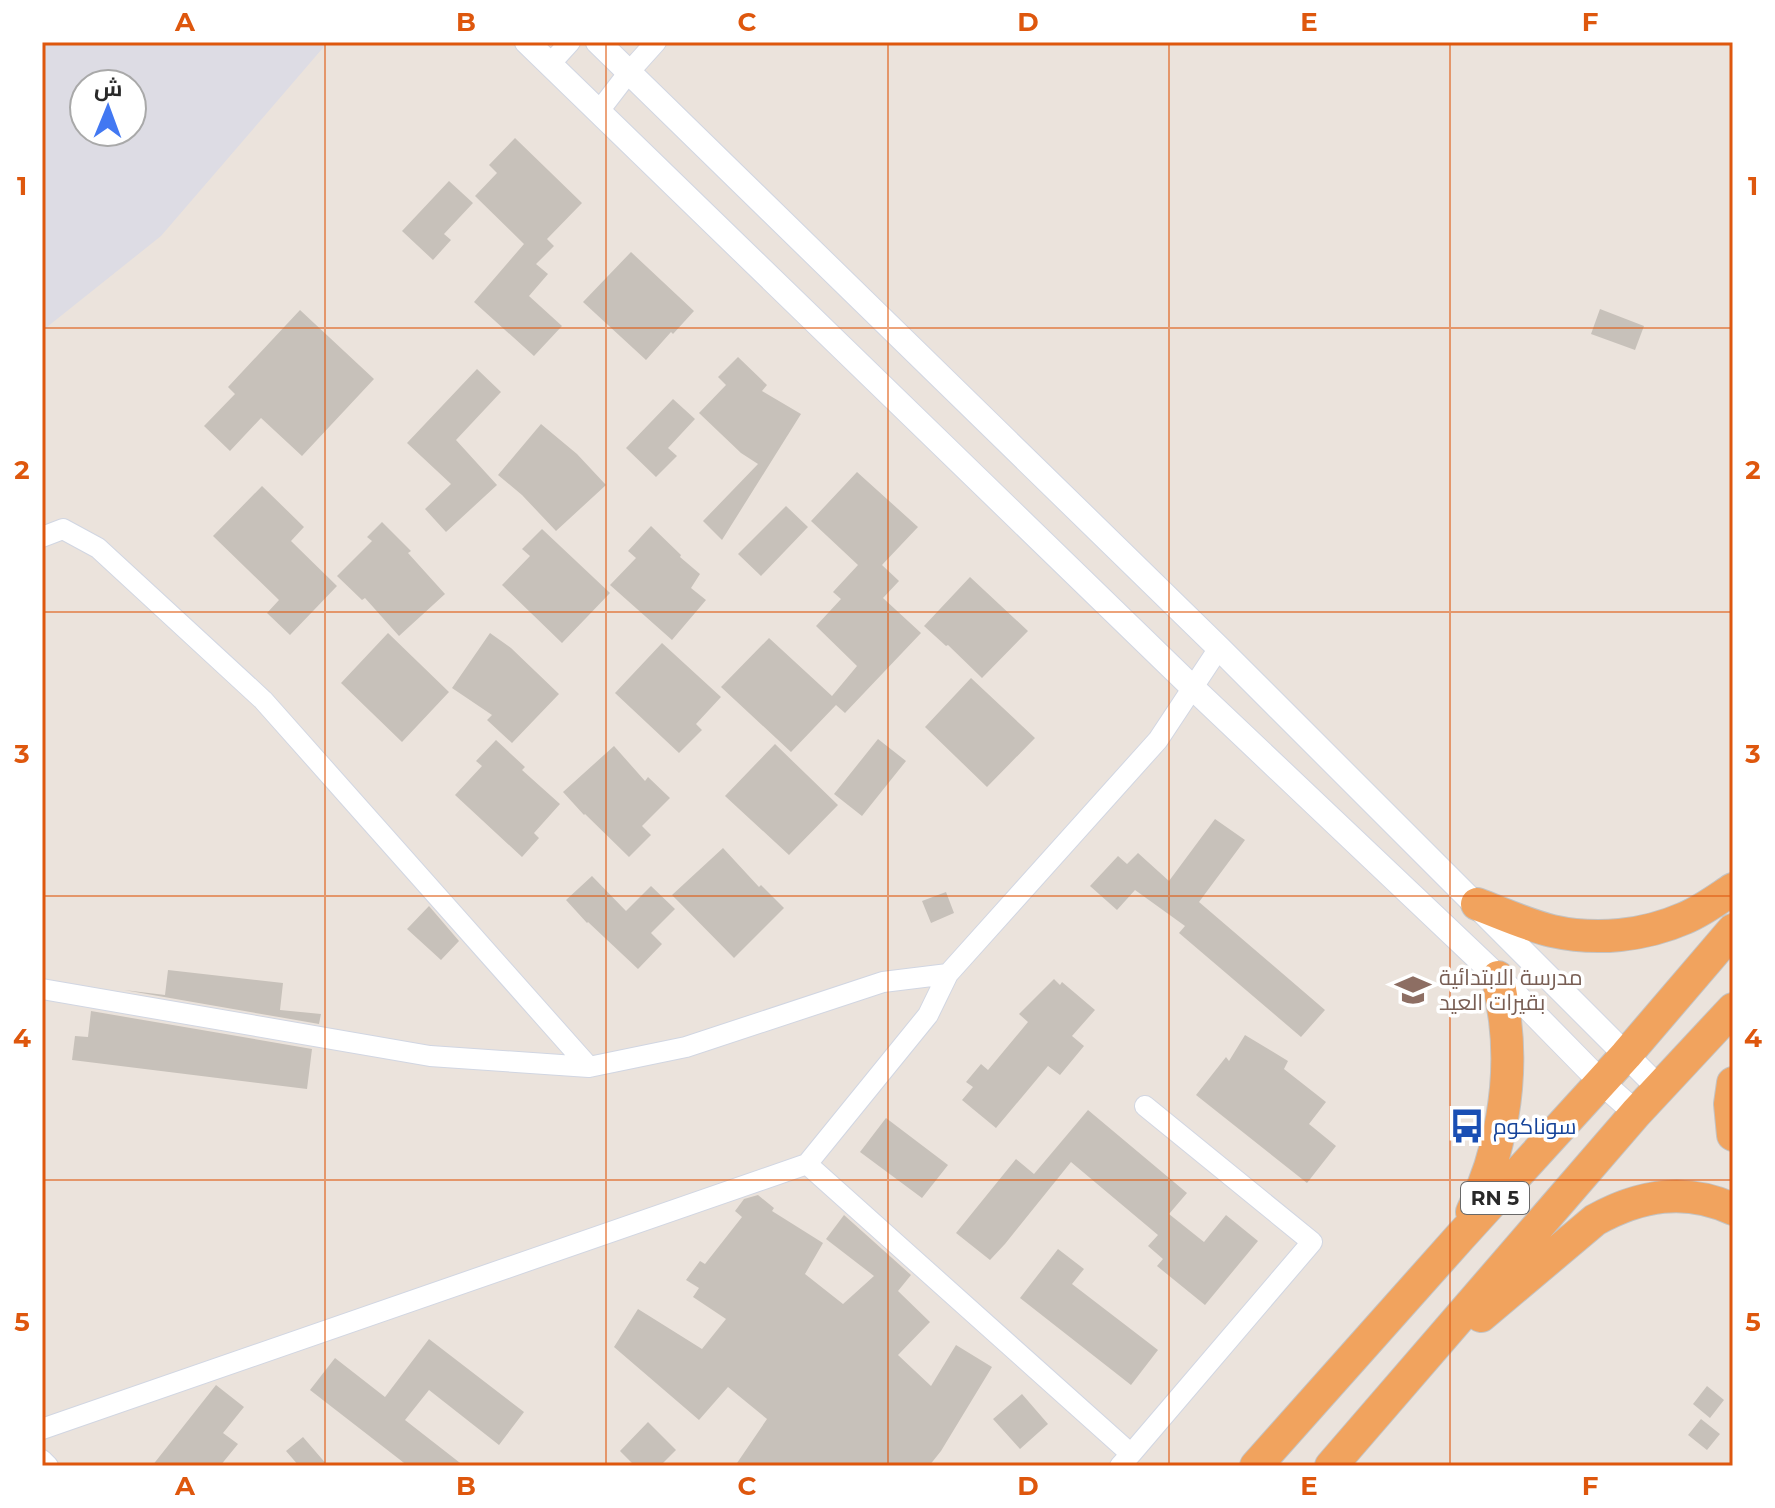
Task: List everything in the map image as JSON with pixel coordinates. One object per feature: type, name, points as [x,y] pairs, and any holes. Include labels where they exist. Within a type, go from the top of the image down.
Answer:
[{"type":"highway","points":[[1477,904],[1551,931],[1607,937],[1662,927],[1688,917],[1733,889]]},
{"type":"highway","name":"RN 5","points":[[1256,1466],[1626,1055],[1733,930]]},
{"type":"highway","points":[[1460,1237],[1480,1197],[1494,1154],[1503,1110],[1507,1066],[1505,1021],[1498,977]]},
{"type":"highway","name":"RN 5","points":[[1331,1466],[1636,1113],[1733,1009]]},
{"type":"highway","points":[[1733,1083],[1730,1104],[1733,1135]]},
{"type":"highway","points":[[1427,1356],[1494,1306],[1595,1220],[1614,1209],[1655,1197],[1676,1196],[1698,1198],[1733,1209]]},
{"type":"street","points":[[527,42],[1636,1113]]},
{"type":"street","points":[[550,64],[570,42]]},
{"type":"street","points":[[598,42],[1219,648],[1659,1088]]},
{"type":"street","points":[[599,111],[656,42]]},
{"type":"street","points":[[42,537],[63,529],[98,548],[263,700],[589,1067]]},
{"type":"street","points":[[42,1429],[807,1164],[928,1015],[948,974],[1158,740],[1219,648]]},
{"type":"street","points":[[42,989],[430,1056],[589,1067],[686,1047],[883,982],[948,974]]},
{"type":"street","points":[[807,1164],[1126,1460],[1312,1242],[1145,1106]]},
{"type":"street","points":[[42,1460],[48,1466]]},
{"type":"shaded area","points":[[42,42],[328,42],[161,236],[42,331]]},
{"type":"building","points":[[515,138],[582,203],[547,239],[554,246],[536,264],[548,274],[529,296],[562,326],[534,356],[474,302],[524,244],[475,196],[497,173],[489,165]]},
{"type":"building","points":[[449,181],[473,203],[444,234],[451,240],[433,260],[402,231]]},
{"type":"building","points":[[631,252],[694,311],[646,360],[583,302]]},
{"type":"building","points":[[1600,309],[1644,326],[1635,350],[1591,334]]},
{"type":"building","points":[[300,310],[374,379],[302,456],[261,418],[230,451],[204,426],[235,394],[228,387]]},
{"type":"building","points":[[738,357],[767,385],[762,391],[801,414],[722,540],[703,521],[758,464],[741,453],[699,413],[726,385],[718,377]]},
{"type":"building","points":[[477,369],[501,392],[456,440],[497,485],[446,532],[425,509],[451,484],[407,443]]},
{"type":"building","points":[[673,399],[695,419],[668,448],[677,456],[656,477],[626,448]]},
{"type":"building","points":[[541,424],[577,454],[606,485],[556,531],[498,475]]},
{"type":"building","points":[[857,472],[918,527],[882,565],[899,581],[883,598],[921,633],[845,713],[836,705],[791,752],[721,687],[769,638],[832,696],[857,666],[816,626],[841,599],[833,592],[858,565],[811,521]]},
{"type":"building","points":[[262,486],[304,527],[291,541],[337,586],[290,635],[267,613],[279,600],[213,536]]},
{"type":"building","points":[[786,506],[808,527],[761,576],[738,554]]},
{"type":"building","points":[[382,522],[411,551],[408,553],[445,594],[399,636],[365,598],[362,600],[337,576],[372,541],[367,537]]},
{"type":"building","points":[[651,526],[700,574],[691,588],[706,600],[672,640],[610,585],[636,558],[628,551]]},
{"type":"building","points":[[542,529],[610,593],[562,643],[502,585],[530,556],[522,549]]},
{"type":"building","points":[[970,577],[1028,631],[982,678],[924,626]]},
{"type":"building","points":[[388,633],[449,692],[402,742],[341,683]]},
{"type":"building","points":[[490,633],[511,648],[559,694],[512,743],[487,720],[492,715],[452,688]]},
{"type":"building","points":[[662,643],[721,697],[696,724],[702,730],[679,753],[615,693]]},
{"type":"building","points":[[971,678],[1035,738],[987,787],[925,727]]},
{"type":"building","points":[[878,739],[906,761],[862,816],[834,794]]},
{"type":"building","points":[[496,740],[525,767],[522,770],[560,804],[534,833],[539,838],[522,857],[455,795],[482,766],[476,761]]},
{"type":"building","points":[[775,744],[838,805],[789,855],[725,796]]},
{"type":"building","points":[[614,746],[645,781],[648,777],[670,798],[642,826],[651,835],[629,857],[563,792]]},
{"type":"building","points":[[1215,819],[1245,840],[1199,902],[1325,1010],[1301,1037],[1179,933],[1185,926],[1135,890],[1117,910],[1090,886],[1118,856],[1127,864],[1138,853],[1169,881]]},
{"type":"building","points":[[723,848],[759,887],[761,885],[784,908],[734,958],[672,895]]},
{"type":"building","points":[[592,876],[626,911],[651,886],[675,909],[651,933],[662,944],[638,969],[566,900]]},
{"type":"building","points":[[946,892],[954,913],[931,923],[922,901]]},
{"type":"building","points":[[429,906],[459,941],[441,960],[407,929]]},
{"type":"building","points":[[168,970],[283,983],[280,1010],[321,1014],[319,1024],[124,990],[165,995]]},
{"type":"building","points":[[1054,979],[1060,985],[1062,982],[1095,1010],[1072,1036],[1084,1046],[1060,1075],[1048,1066],[996,1128],[962,1100],[973,1087],[966,1082],[981,1064],[988,1070],[1028,1022],[1019,1014]]},
{"type":"building","points":[[91,1011],[312,1049],[307,1089],[72,1060],[75,1036],[88,1037]]},
{"type":"building","points":[[1245,1035],[1288,1061],[1284,1069],[1326,1102],[1309,1124],[1336,1146],[1307,1183],[1196,1095],[1226,1057],[1229,1061]]},
{"type":"building","points":[[1088,1110],[1187,1193],[1169,1214],[1204,1242],[1226,1215],[1258,1241],[1205,1305],[1157,1266],[1163,1259],[1148,1246],[1158,1235],[1071,1162],[990,1260],[956,1233],[1016,1159],[1034,1174]]},
{"type":"building","points":[[886,1118],[948,1165],[922,1198],[860,1152]]},
{"type":"building","points":[[758,1195],[774,1208],[772,1211],[823,1243],[805,1274],[843,1304],[874,1276],[826,1239],[844,1215],[911,1275],[898,1291],[930,1322],[898,1355],[931,1386],[956,1345],[992,1367],[929,1466],[735,1466],[767,1419],[728,1387],[699,1420],[614,1347],[638,1309],[702,1349],[726,1319],[693,1297],[699,1288],[686,1280],[700,1261],[705,1264],[742,1217],[735,1211],[744,1199]]},
{"type":"building","points":[[1058,1249],[1084,1269],[1072,1284],[1158,1350],[1131,1385],[1020,1298]]},
{"type":"building","points":[[429,1339],[524,1412],[499,1445],[429,1390],[405,1420],[464,1466],[408,1466],[310,1390],[335,1358],[385,1397]]},
{"type":"building","points":[[216,1385],[244,1407],[223,1433],[238,1444],[220,1466],[152,1466]]},
{"type":"building","points":[[1707,1386],[1724,1400],[1710,1418],[1693,1404]]},
{"type":"building","points":[[1022,1394],[1048,1424],[1020,1449],[993,1419]]},
{"type":"building","points":[[1701,1419],[1720,1434],[1707,1450],[1688,1435]]},
{"type":"building","points":[[648,1422],[676,1450],[660,1466],[635,1466],[620,1451]]},
{"type":"building","points":[[303,1437],[328,1466],[299,1466],[286,1451]]},
{"type":"place","name":"مدرسة الابتدائية بقيرات العيد","points":[[1413,990]]},
{"type":"place","name":"سوناكوم","points":[[1467,1126]]}]
